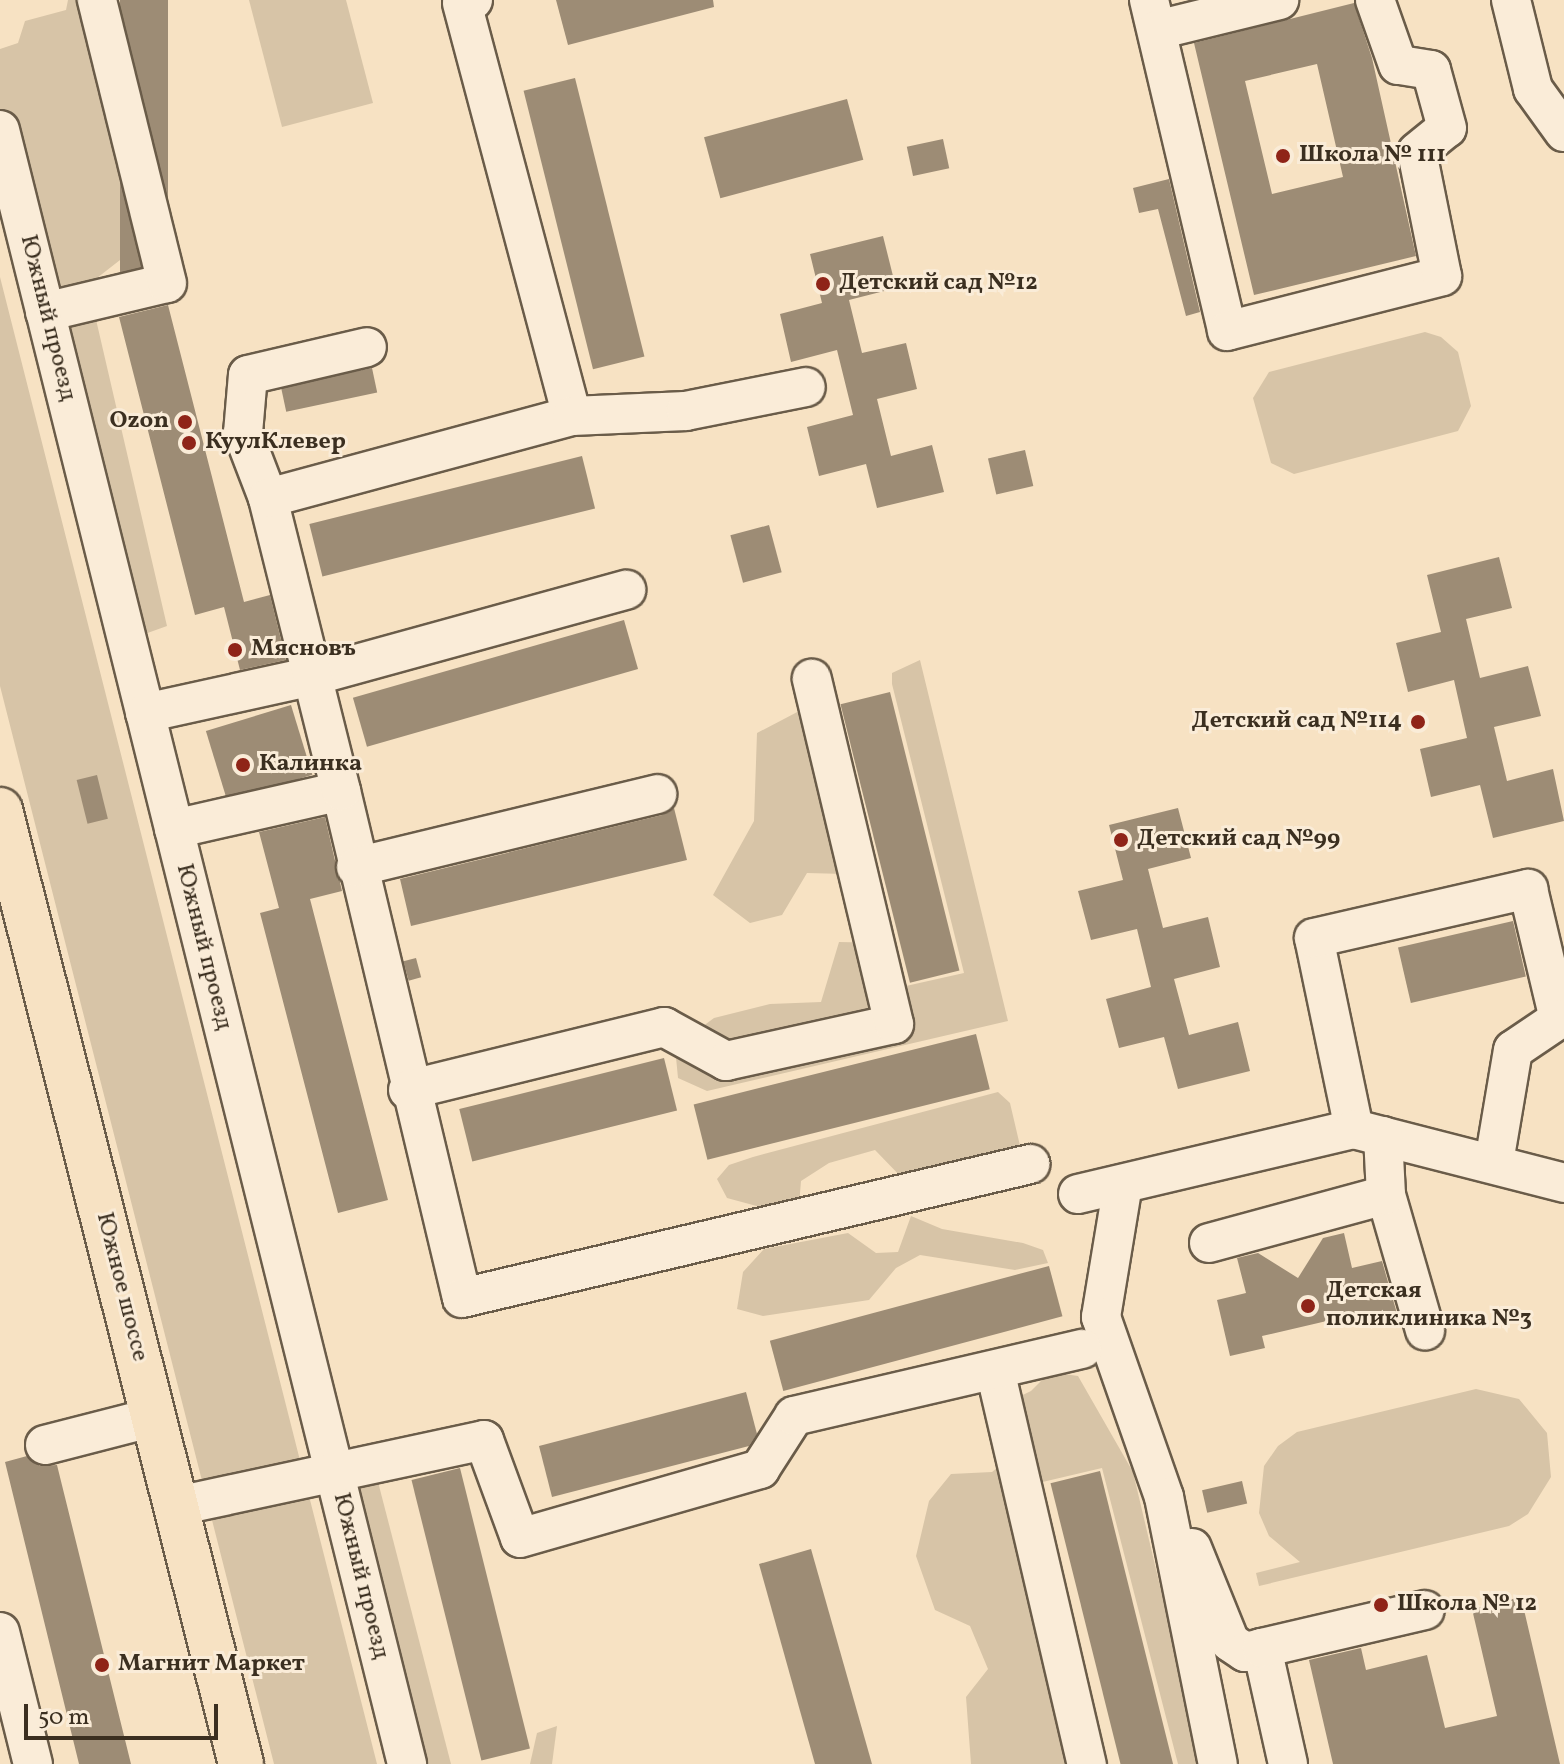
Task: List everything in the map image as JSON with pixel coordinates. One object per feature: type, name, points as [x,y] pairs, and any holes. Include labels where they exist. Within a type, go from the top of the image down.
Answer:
[{"type":"main road","name":"Южное шоссе","points":[[0,810],[241,1764]]},
{"type":"street","points":[[45,312],[167,283],[97,0]]},
{"type":"street","points":[[473,0],[462,3],[572,416]]},
{"type":"street","points":[[1279,0],[1153,15],[1227,331],[1442,276],[1417,152],[1447,128],[1431,70],[1398,65],[1375,0]]},
{"type":"street","points":[[1511,0],[1533,89],[1564,132]]},
{"type":"street","name":"Южный проезд","points":[[0,130],[407,1764]]},
{"type":"street","points":[[367,347],[248,375],[243,433],[268,498],[341,791],[408,1090],[462,1298],[1030,1164]]},
{"type":"street","points":[[268,498],[572,416],[682,412],[806,387]]},
{"type":"street","points":[[145,713],[313,676],[626,590]]},
{"type":"street","points":[[408,1090],[664,1027],[726,1061],[894,1024],[812,679]]},
{"type":"street","points":[[174,829],[341,791]]},
{"type":"street","points":[[356,867],[657,794]]},
{"type":"street","points":[[1425,1330],[1314,938],[1528,889],[1561,1019],[1513,1050],[1494,1162]]},
{"type":"street","points":[[1078,1194],[1368,1133],[1494,1162],[1564,1183]]},
{"type":"street","points":[[1123,1184],[1101,1317],[1164,1497],[1218,1764]]},
{"type":"street","points":[[1209,1243],[1386,1195]]},
{"type":"street","points":[[177,1506],[484,1440],[520,1538],[760,1469],[794,1416],[1082,1349]]},
{"type":"street","points":[[995,1370],[1087,1764]]},
{"type":"street","points":[[45,1445],[154,1417]]},
{"type":"street","points":[[1164,1497],[1180,1519],[1230,1642],[1245,1652],[1425,1610]]},
{"type":"street","points":[[0,1632],[33,1764]]},
{"type":"street","points":[[1262,1648],[1288,1764]]},
{"type":"shaded area","points":[[68,0],[92,0],[147,239],[88,285],[167,626],[128,640],[0,112],[0,49],[18,43],[25,21],[66,10]]},
{"type":"shaded area","points":[[249,0],[346,0],[373,103],[282,127]]},
{"type":"shaded area","points":[[0,277],[377,1764],[274,1764],[0,686]]},
{"type":"shaded area","points":[[1425,332],[1441,337],[1458,352],[1471,406],[1458,431],[1294,474],[1271,463],[1253,398],[1269,372]]},
{"type":"shaded area","points":[[920,660],[1008,1021],[707,1091],[678,1078],[675,1047],[714,1018],[770,1004],[821,1002],[839,942],[884,943],[897,988],[964,973],[892,684],[892,673]]},
{"type":"shaded area","points":[[803,709],[845,874],[807,873],[782,915],[750,923],[713,895],[754,821],[757,733]]},
{"type":"shaded area","points":[[998,1092],[1010,1103],[1021,1150],[907,1183],[875,1150],[829,1163],[801,1181],[799,1206],[771,1210],[727,1198],[717,1179],[729,1165],[753,1157]]},
{"type":"shaded area","points":[[911,1216],[942,1229],[1023,1243],[1043,1250],[1048,1263],[1015,1270],[920,1255],[896,1268],[869,1300],[763,1316],[737,1309],[743,1272],[764,1249],[848,1233],[876,1253],[898,1252]]},
{"type":"shaded area","points":[[1050,1372],[1078,1376],[1133,1472],[1202,1764],[1178,1764],[1102,1468],[1017,1488],[1080,1764],[971,1764],[966,1697],[988,1669],[970,1626],[935,1610],[916,1556],[929,1501],[951,1474],[992,1472],[1003,1463],[988,1412],[1031,1391]]},
{"type":"shaded area","points":[[1476,1389],[1519,1399],[1547,1433],[1551,1477],[1528,1514],[1509,1526],[1259,1586],[1256,1573],[1300,1562],[1269,1536],[1259,1513],[1264,1466],[1278,1446],[1297,1432]]},
{"type":"shaded area","points":[[360,1476],[377,1478],[451,1764],[404,1764],[348,1492]]},
{"type":"shaded area","points":[[557,1726],[552,1764],[530,1764],[537,1733]]},
{"type":"building","points":[[120,0],[168,0],[168,289],[120,289]]},
{"type":"building","points":[[556,0],[713,0],[714,7],[568,45]]},
{"type":"building","points":[[1354,3],[1372,58],[1416,256],[1254,295],[1194,43]],"holes":[[[1317,64],[1343,177],[1272,194],[1245,81]]]},
{"type":"building","points":[[575,78],[644,356],[593,369],[524,91]]},
{"type":"building","points":[[847,99],[863,160],[720,198],[704,137]]},
{"type":"building","points":[[943,139],[949,168],[913,176],[907,147]]},
{"type":"building","points":[[1169,179],[1200,312],[1186,316],[1158,209],[1139,213],[1133,188]]},
{"type":"building","points":[[883,236],[896,288],[849,300],[862,353],[906,343],[917,389],[877,399],[891,456],[932,445],[944,492],[877,508],[866,464],[819,476],[807,427],[853,415],[837,350],[791,362],[780,314],[822,303],[810,254]]},
{"type":"building","points":[[168,305],[244,602],[270,595],[286,660],[240,670],[224,607],[195,615],[119,317]]},
{"type":"building","points":[[372,368],[377,392],[286,412],[281,387]]},
{"type":"building","points":[[1025,450],[1033,486],[996,495],[988,459]]},
{"type":"building","points":[[582,456],[595,508],[322,576],[309,524]]},
{"type":"building","points":[[769,525],[782,572],[743,583],[730,535]]},
{"type":"building","points":[[1499,557],[1512,608],[1466,619],[1480,678],[1528,666],[1541,716],[1494,727],[1507,781],[1553,769],[1564,821],[1493,838],[1480,785],[1431,797],[1420,749],[1467,738],[1454,680],[1408,692],[1396,643],[1441,632],[1427,575]]},
{"type":"building","points":[[624,620],[638,669],[367,747],[353,698]]},
{"type":"building","points":[[890,692],[959,970],[910,983],[841,704]]},
{"type":"building","points":[[291,705],[312,775],[227,801],[206,731]]},
{"type":"building","points":[[97,775],[108,819],[88,824],[77,780]]},
{"type":"building","points":[[674,808],[687,860],[411,926],[400,879],[662,815]]},
{"type":"building","points":[[1178,808],[1191,858],[1148,869],[1163,928],[1208,917],[1220,967],[1174,979],[1189,1035],[1238,1022],[1250,1071],[1178,1089],[1164,1037],[1119,1048],[1106,999],[1151,987],[1137,929],[1091,940],[1078,891],[1123,880],[1109,825]]},
{"type":"building","points":[[325,817],[342,891],[310,899],[388,1200],[338,1213],[260,913],[279,908],[259,832]]},
{"type":"building","points":[[1513,921],[1526,977],[1411,1003],[1398,948]]},
{"type":"building","points":[[416,958],[421,977],[409,981],[403,961]]},
{"type":"building","points":[[976,1034],[990,1089],[707,1160],[694,1104]]},
{"type":"building","points":[[664,1058],[677,1110],[472,1161],[459,1109]]},
{"type":"building","name":"Детская поликлиника №3","points":[[1344,1233],[1352,1268],[1382,1261],[1398,1317],[1364,1325],[1361,1313],[1262,1336],[1265,1348],[1230,1356],[1217,1300],[1246,1293],[1237,1258],[1258,1253],[1298,1278],[1323,1238]]},
{"type":"building","points":[[1049,1266],[1062,1316],[783,1391],[770,1341]]},
{"type":"building","points":[[746,1392],[757,1434],[749,1446],[552,1497],[539,1446]]},
{"type":"building","points":[[27,1456],[40,1466],[57,1465],[131,1764],[79,1764],[5,1462]]},
{"type":"building","points":[[460,1468],[530,1748],[481,1761],[411,1480]]},
{"type":"building","points":[[1100,1471],[1173,1764],[1120,1764],[1051,1483]]},
{"type":"building","points":[[1242,1481],[1247,1503],[1207,1513],[1202,1490]]},
{"type":"building","points":[[811,1549],[872,1764],[815,1764],[759,1564]]},
{"type":"building","points":[[1521,1597],[1560,1764],[1333,1764],[1309,1660],[1361,1648],[1366,1670],[1427,1655],[1445,1728],[1497,1716],[1472,1609]]},
{"type":"place","name":"Школа № 111","points":[[1283,156]]},
{"type":"place","name":"Детский сад №12","points":[[823,284]]},
{"type":"place","name":"Ozon","points":[[185,422]]},
{"type":"place","name":"КуулКлевер","points":[[189,443]]},
{"type":"place","name":"Мясновъ","points":[[235,650]]},
{"type":"place","name":"Детский сад №114","points":[[1418,722]]},
{"type":"place","name":"Калинка","points":[[243,765]]},
{"type":"place","name":"Детский сад №99","points":[[1121,840]]},
{"type":"place","name":"Детская поликлиника №3","points":[[1308,1306]]},
{"type":"place","name":"Школа № 12","points":[[1381,1605]]},
{"type":"place","name":"Магнит Маркет","points":[[102,1665]]}]
